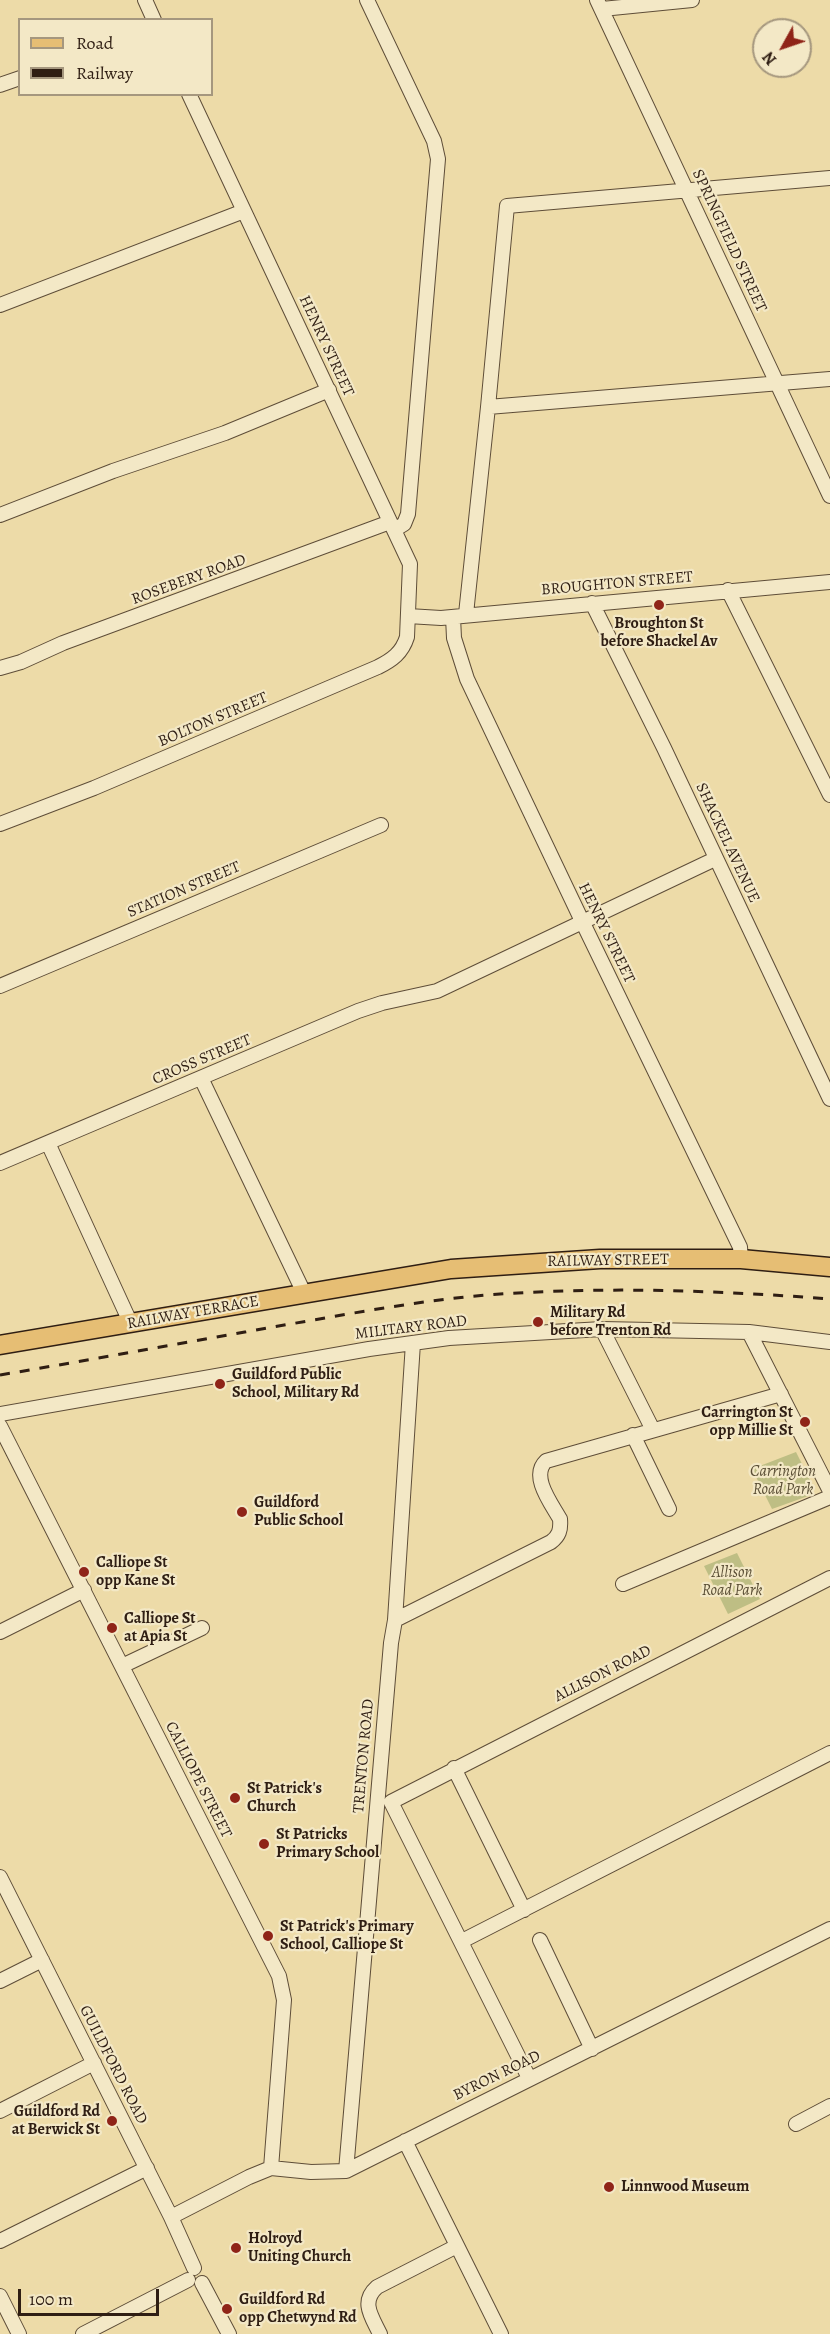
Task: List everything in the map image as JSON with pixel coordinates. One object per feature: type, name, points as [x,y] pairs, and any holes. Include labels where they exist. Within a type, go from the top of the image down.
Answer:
[{"type":"main road","name":"RAILWAY STREET","points":[[386,1280],[451,1269],[600,1258],[741,1259],[830,1267]]},
{"type":"main road","name":"RAILWAY TERRACE","points":[[0,1346],[386,1280]]},
{"type":"street","points":[[145,0],[153,18]]},
{"type":"street","points":[[367,0],[434,141],[437,153],[408,514],[404,524],[392,526]]},
{"type":"street","points":[[599,4],[692,0]]},
{"type":"street","name":"SPRINGFIELD STREET","points":[[599,4],[830,496]]},
{"type":"street","points":[[0,85],[18,79]]},
{"type":"street","name":"HENRY STREET","points":[[190,96],[410,564],[408,616]]},
{"type":"street","points":[[688,191],[830,178]]},
{"type":"street","name":"HENRY STREET","points":[[688,191],[507,206],[488,407],[447,616],[467,679],[740,1247],[741,1259]]},
{"type":"street","points":[[0,305],[244,211]]},
{"type":"street","points":[[488,407],[830,379]]},
{"type":"street","points":[[0,515],[113,471],[225,433],[329,390]]},
{"type":"street","name":"ROSEBERY ROAD","points":[[0,668],[268,568],[392,526]]},
{"type":"street","name":"BROUGHTON STREET","points":[[408,616],[447,616],[830,582]]},
{"type":"street","points":[[728,590],[826,778],[830,795]]},
{"type":"street","name":"SHACKEL AVENUE","points":[[592,603],[664,748],[830,1099]]},
{"type":"street","name":"BOLTON STREET","points":[[0,824],[104,784],[378,667],[394,658],[403,647],[407,637],[408,616]]},
{"type":"street","name":"STATION STREET","points":[[0,986],[381,825]]},
{"type":"street","name":"CROSS STREET","points":[[0,1163],[358,1011],[382,1003],[437,991],[715,859]]},
{"type":"street","points":[[201,1078],[304,1293]]},
{"type":"street","points":[[48,1143],[131,1324]]},
{"type":"street","points":[[602,1329],[653,1430]]},
{"type":"street","name":"MILITARY ROAD","points":[[0,1414],[369,1349],[449,1338],[602,1329],[748,1332],[830,1342]]},
{"type":"street","points":[[748,1332],[830,1491]]},
{"type":"street","name":"TRENTON ROAD","points":[[346,2170],[394,1620],[413,1343]]},
{"type":"street","points":[[394,1620],[557,1537],[561,1525],[560,1520],[542,1484],[539,1472],[543,1464],[552,1458],[781,1394]]},
{"type":"street","name":"CALLIOPE STREET","points":[[0,1426],[279,1976],[284,2000],[271,2168]]},
{"type":"street","points":[[633,1435],[669,1509]]},
{"type":"street","points":[[623,1584],[830,1497]]},
{"type":"street","name":"ALLISON ROAD","points":[[391,1802],[830,1578]]},
{"type":"street","points":[[0,1632],[84,1590]]},
{"type":"street","points":[[122,1666],[202,1628]]},
{"type":"street","points":[[462,1941],[830,1753]]},
{"type":"street","points":[[454,1768],[524,1910]]},
{"type":"street","points":[[377,1798],[391,1802],[529,2078]]},
{"type":"street","name":"GUILDFORD ROAD","points":[[0,1877],[171,2217],[191,2274]]},
{"type":"street","name":"BYRON ROAD","points":[[171,2217],[271,2168],[311,2172],[346,2170],[830,1930]]},
{"type":"street","points":[[540,1940],[592,2049]]},
{"type":"street","points":[[0,1981],[42,1960]]},
{"type":"street","points":[[0,2111],[94,2063]]},
{"type":"street","points":[[796,2124],[830,2106]]},
{"type":"street","points":[[405,2141],[501,2334]]},
{"type":"street","points":[[0,2241],[147,2168]]},
{"type":"street","points":[[380,2334],[368,2310],[371,2293],[377,2287],[457,2246]]},
{"type":"street","points":[[83,2334],[191,2274],[194,2286],[202,2283],[229,2334]]},
{"type":"street","points":[[0,2296],[19,2334]]},
{"type":"green space","name":"Carrington Road Park","points":[[796,1452],[814,1488],[811,1495],[772,1509],[752,1469]]},
{"type":"green space","name":"Allison Road Park","points":[[737,1553],[760,1599],[728,1614],[704,1566]]},
{"type":"railway","points":[[0,1375],[361,1312],[487,1295],[635,1290],[830,1299]]},
{"type":"place","name":"Broughton St before Shackel Av","points":[[659,605]]},
{"type":"place","name":"Military Rd before Trenton Rd","points":[[538,1322]]},
{"type":"place","name":"Guildford Public School, Military Rd","points":[[220,1384]]},
{"type":"place","name":"Carrington St opp Millie St","points":[[805,1422]]},
{"type":"place","name":"Guildford Public School","points":[[242,1512]]},
{"type":"place","name":"Calliope St opp Kane St","points":[[84,1572]]},
{"type":"place","name":"Calliope St at Apia St","points":[[112,1628]]},
{"type":"place","name":"St Patrick's Church","points":[[235,1798]]},
{"type":"place","name":"St Patricks Primary School","points":[[264,1844]]},
{"type":"place","name":"St Patrick's Primary School, Calliope St","points":[[268,1936]]},
{"type":"place","name":"Guildford Rd at Berwick St","points":[[112,2121]]},
{"type":"place","name":"Linnwood Museum","points":[[609,2187]]},
{"type":"place","name":"Holroyd Uniting Church","points":[[236,2248]]},
{"type":"place","name":"Guildford Rd opp Chetwynd Rd","points":[[227,2309]]}]
